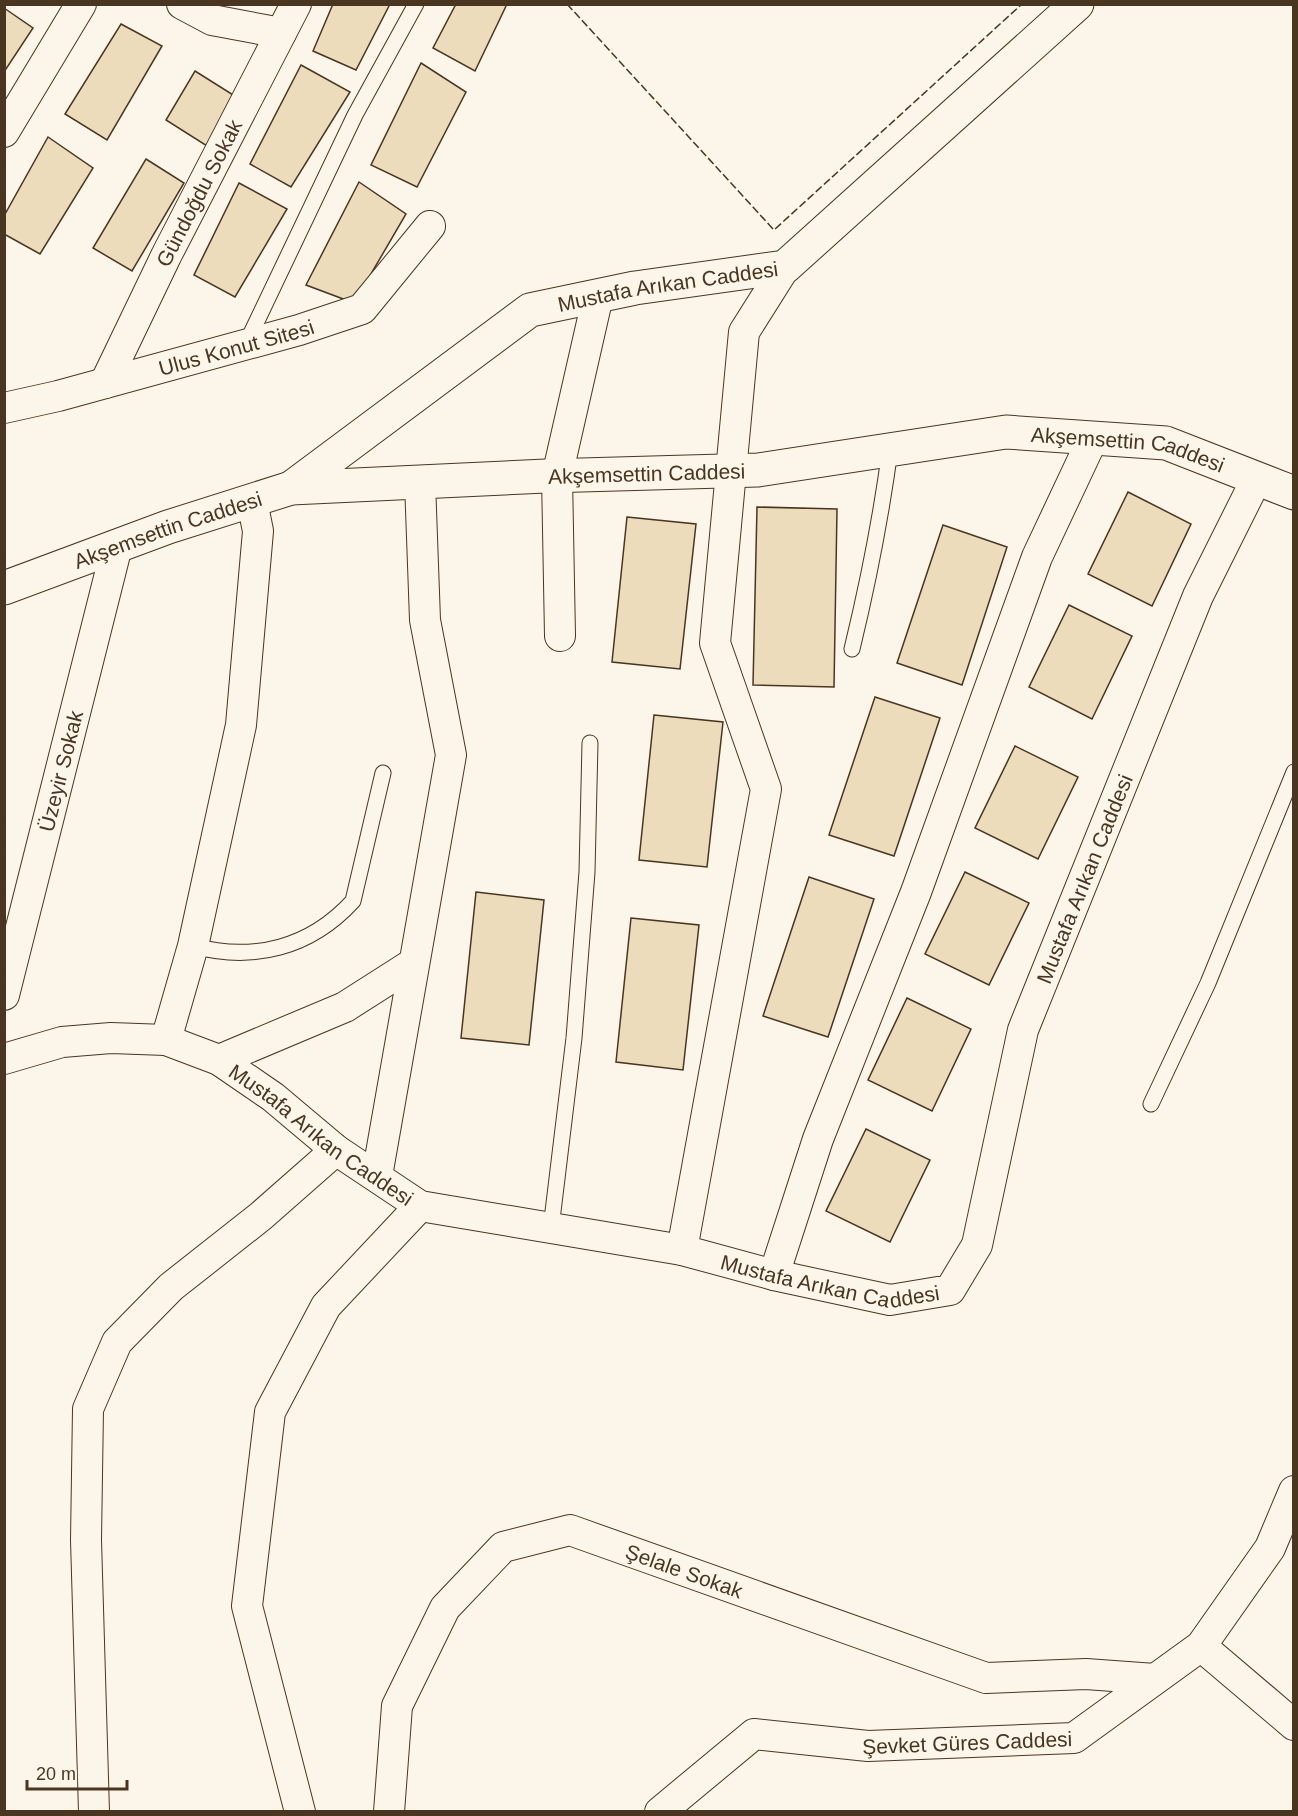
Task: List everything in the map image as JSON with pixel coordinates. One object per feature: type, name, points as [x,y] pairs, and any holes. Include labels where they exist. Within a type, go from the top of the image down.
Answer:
[{"type":"street","points":[[4,132],[81,4]]},
{"type":"street","points":[[182,4],[212,20],[281,33]]},
{"type":"street","name":"Gündoğdu Sokak","points":[[105,383],[166,256],[296,4]]},
{"type":"street","name":"Mustafa Arıkan Caddesi","points":[[291,488],[530,310],[635,288],[785,267],[1077,4]]},
{"type":"street","name":"Ulus Konut Sitesi","points":[[4,408],[105,383],[362,309],[430,226]]},
{"type":"street","points":[[682,1250],[766,789],[716,643],[744,332],[785,267]]},
{"type":"street","points":[[560,636],[557,476],[598,296]]},
{"type":"street","name":"Akşemsettin Caddesi","points":[[4,588],[168,527],[291,488],[758,470],[1006,432],[1166,443],[1293,493]]},
{"type":"street","points":[[774,1275],[818,1139],[916,892],[1037,557],[1093,438]]},
{"type":"street","name":"Mustafa Arıkan Caddesi","points":[[4,1059],[62,1042],[111,1038],[166,1040],[219,1060],[273,1097],[336,1150],[420,1206],[682,1250],[774,1275],[890,1300],[950,1290],[977,1245],[1023,1030],[1198,596],[1257,478]]},
{"type":"street","points":[[377,1176],[451,754],[424,620],[420,482]]},
{"type":"street","points":[[166,1040],[193,946],[241,725],[258,531],[252,501]]},
{"type":"street","name":"Üzeyir Sokak","points":[[4,995],[117,546]]},
{"type":"street","points":[[219,1060],[345,1007],[414,963]]},
{"type":"street","points":[[94,1812],[86,1540],[88,1408],[117,1342],[171,1287],[261,1216],[336,1150]]},
{"type":"street","points":[[300,1812],[247,1606],[270,1412],[326,1306],[420,1206]]},
{"type":"street","name":"Şevket Güres Caddesi","points":[[660,1812],[754,1734],[868,1746],[1074,1738],[1202,1646],[1270,1548],[1293,1491]]},
{"type":"street","name":"Şelale Sokak","points":[[389,1812],[398,1706],[445,1608],[503,1547],[570,1530],[986,1678],[1086,1674],[1155,1679]]},
{"type":"street","points":[[1202,1646],[1293,1725]]},
{"type":"lane","points":[[246,344],[355,115],[416,4]]},
{"type":"lane","points":[[852,649],[868,586],[881,517],[890,450]]},
{"type":"lane","points":[[552,1228],[574,1038],[587,872],[590,743]]},
{"type":"lane","points":[[1151,1104],[1208,983],[1293,772]]},
{"type":"lane","points":[[193,946],[222,952],[266,950],[305,938],[323,929],[339,916],[353,901],[383,773]]},
{"type":"building","points":[[333,4],[390,4],[356,70],[313,51]]},
{"type":"building","points":[[456,4],[507,4],[475,71],[433,48]]},
{"type":"building","points":[[4,8],[33,28],[4,72]]},
{"type":"building","points":[[121,24],[162,46],[107,140],[65,114]]},
{"type":"building","points":[[421,63],[466,92],[417,187],[371,165]]},
{"type":"building","points":[[301,65],[350,92],[291,187],[250,164]]},
{"type":"building","points":[[195,71],[238,98],[207,146],[166,120]]},
{"type":"building","points":[[48,137],[93,168],[40,254],[4,234],[4,216]]},
{"type":"building","points":[[146,159],[184,183],[132,271],[93,248]]},
{"type":"building","points":[[359,182],[406,214],[354,303],[306,285]]},
{"type":"building","points":[[239,183],[287,209],[235,297],[194,275]]},
{"type":"building","points":[[1128,492],[1191,524],[1152,606],[1088,574]]},
{"type":"building","points":[[757,507],[837,509],[834,687],[753,685]]},
{"type":"building","points":[[627,517],[696,524],[680,669],[612,662]]},
{"type":"building","points":[[943,525],[1007,547],[962,685],[897,663]]},
{"type":"building","points":[[1069,605],[1132,636],[1092,719],[1029,687]]},
{"type":"building","points":[[875,697],[940,718],[894,856],[829,835]]},
{"type":"building","points":[[654,715],[723,722],[707,867],[639,860]]},
{"type":"building","points":[[1015,746],[1078,777],[1038,859],[975,828]]},
{"type":"building","points":[[965,872],[1029,903],[989,985],[925,954]]},
{"type":"building","points":[[809,877],[874,899],[828,1037],[763,1016]]},
{"type":"building","points":[[476,892],[544,900],[529,1045],[461,1038]]},
{"type":"building","points":[[631,918],[699,925],[683,1070],[616,1062]]},
{"type":"building","points":[[907,998],[971,1029],[932,1111],[868,1080]]},
{"type":"building","points":[[866,1129],[930,1160],[890,1242],[826,1211]]},
{"type":"fence","points":[[567,4],[774,230],[1022,4]]}]
